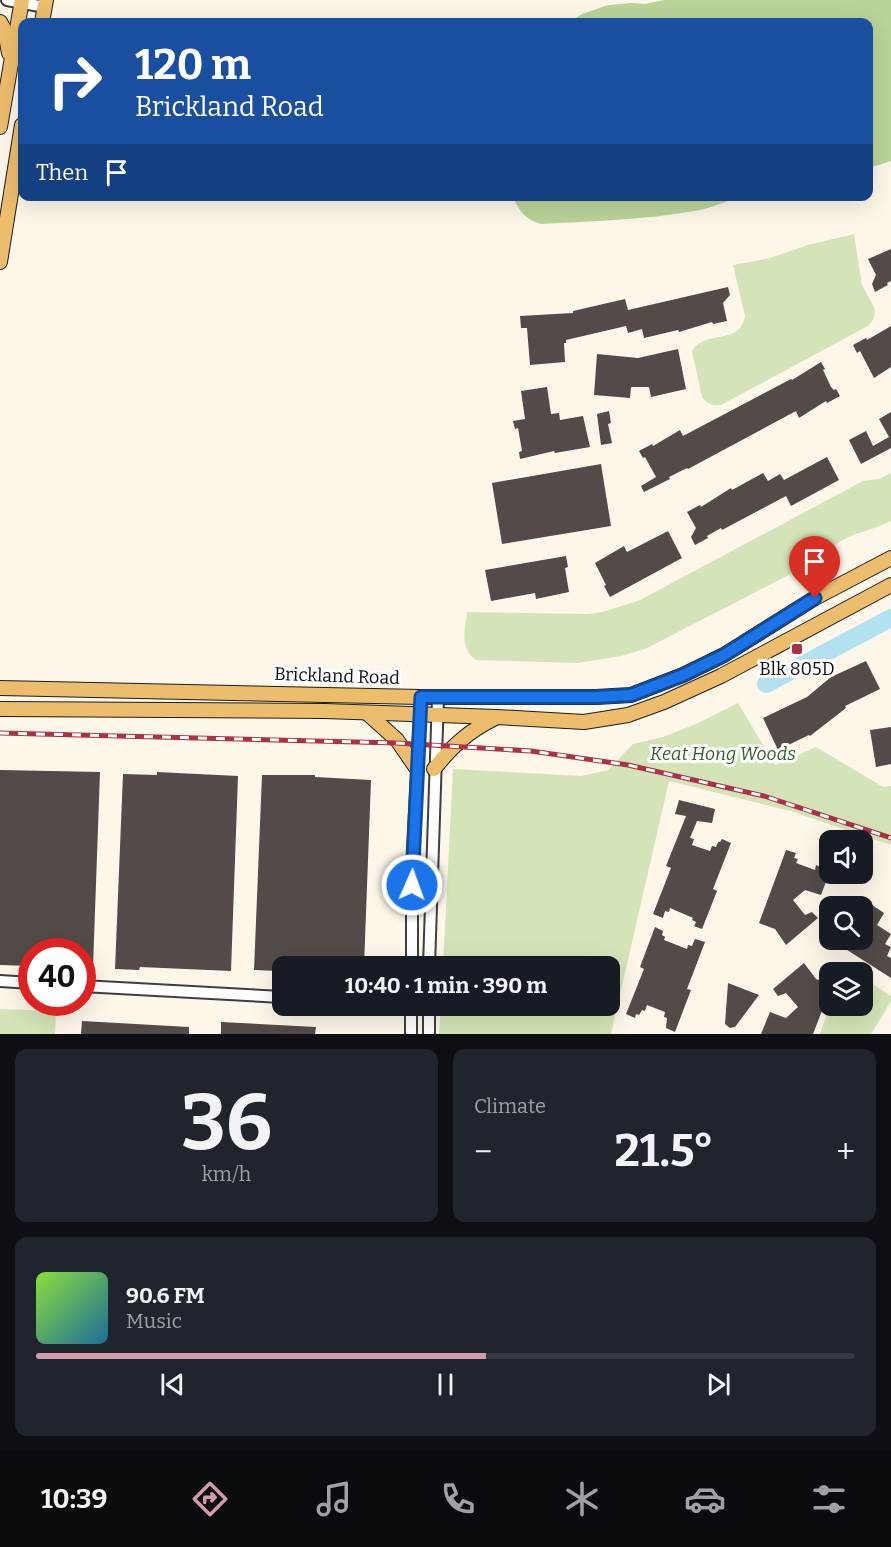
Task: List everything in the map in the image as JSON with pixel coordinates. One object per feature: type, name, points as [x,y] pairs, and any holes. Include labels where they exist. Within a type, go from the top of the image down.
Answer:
[{"type":"main road","points":[[19,18],[22,1]]},
{"type":"main road","points":[[0,22],[5,32],[11,61]]},
{"type":"main road","points":[[0,127],[18,23]]},
{"type":"main road","points":[[0,262],[18,152]]},
{"type":"main road","points":[[0,223],[16,165]]},
{"type":"main road","name":"Brickland Road","points":[[4,686],[421,697],[631,695],[683,675],[724,655],[815,598],[891,558]]},
{"type":"main road","name":"Brickland Road","points":[[4,711],[126,709],[367,713],[584,722],[628,715],[664,702],[721,676],[891,585]]},
{"type":"main road","points":[[367,713],[397,740],[417,769]]},
{"type":"main road","points":[[434,768],[449,750],[473,729],[497,717]]},
{"type":"street","points":[[7,0],[46,4]]},
{"type":"street","points":[[412,956],[412,885],[421,697]]},
{"type":"street","points":[[429,956],[438,697]]},
{"type":"street","points":[[0,981],[18,982]]},
{"type":"street","points":[[96,987],[272,996]]},
{"type":"street","points":[[411,1016],[411,1034]]},
{"type":"street","points":[[429,1016],[429,1034]]},
{"type":"green space","points":[[665,0],[891,0],[891,161],[873,167],[873,18],[576,18],[608,5],[645,4]]},
{"type":"green space","points":[[515,201],[728,201],[700,210],[675,214],[541,224],[531,220]]},
{"type":"green space","points":[[854,234],[862,285],[874,307],[875,314],[868,326],[721,405],[712,405],[706,401],[702,397],[692,351],[705,340],[730,334],[742,325],[745,316],[733,265],[770,258],[808,245]]},
{"type":"green space","points":[[891,473],[891,521],[843,540],[808,565],[645,649],[621,656],[578,663],[476,660],[467,650],[464,632],[467,612],[588,614],[603,612],[640,600],[863,481],[879,479]]},
{"type":"green space","name":"Keat Hong Woods","points":[[738,703],[775,765],[816,747],[883,787],[891,786],[891,845],[873,839],[873,830],[846,830],[790,811],[669,781],[620,995],[620,956],[444,956],[453,769],[581,776],[608,770],[633,744],[663,737]]},
{"type":"green space","points":[[873,984],[891,996],[891,1001],[871,1034],[820,1034],[826,1016],[873,1016]]},
{"type":"green space","points":[[0,1009],[18,1010],[18,1016],[56,1016],[55,1034],[0,1034]]},
{"type":"green space","points":[[440,1016],[615,1016],[611,1034],[439,1034]]},
{"type":"building","points":[[891,249],[891,281],[875,292],[872,284],[876,275],[868,259]]},
{"type":"building","points":[[728,287],[730,295],[723,303],[727,321],[713,324],[712,322],[679,332],[678,330],[644,338],[642,329],[628,333],[626,326],[566,340],[564,343],[565,362],[530,365],[527,328],[521,328],[520,316],[573,313],[573,311],[625,299],[628,310]]},
{"type":"building","points":[[891,326],[891,367],[874,378],[860,351],[857,353],[853,345]]},
{"type":"building","points":[[678,349],[686,389],[651,397],[649,387],[631,387],[630,398],[594,395],[597,354],[638,358]]},
{"type":"building","points":[[821,362],[831,387],[836,389],[840,396],[827,403],[826,401],[799,418],[796,411],[644,492],[641,486],[656,477],[639,451],[652,444],[653,446],[680,430],[683,436],[792,380]]},
{"type":"building","points":[[547,387],[551,414],[559,413],[560,420],[583,416],[590,447],[555,453],[554,451],[520,459],[519,452],[522,451],[518,428],[515,429],[513,421],[525,419],[521,391]]},
{"type":"building","points":[[609,411],[611,423],[608,424],[612,443],[601,445],[597,414]]},
{"type":"building","points":[[891,412],[891,448],[861,464],[849,440],[866,431],[873,446],[889,437],[879,419]]},
{"type":"building","points":[[827,457],[839,480],[791,506],[786,496],[722,530],[721,528],[695,545],[691,537],[696,528],[687,512],[700,505],[701,507],[731,488],[732,490],[763,473],[768,481],[780,474],[784,480]]},
{"type":"building","points":[[601,464],[611,526],[502,544],[492,483]]},
{"type":"building","points":[[668,531],[682,558],[610,597],[595,563],[624,546],[627,552]]},
{"type":"building","points":[[566,556],[568,567],[565,568],[569,592],[536,599],[535,593],[491,601],[485,570]]},
{"type":"building","points":[[866,661],[880,689],[845,706],[846,708],[810,736],[778,750],[763,718],[807,697],[831,677]]},
{"type":"building","points":[[891,727],[891,764],[876,767],[870,730]]},
{"type":"building","points":[[0,770],[100,772],[94,938],[18,938],[18,966],[0,965]]},
{"type":"building","points":[[157,772],[238,776],[231,971],[140,967],[139,970],[115,969],[123,774],[157,775]]},
{"type":"building","points":[[262,775],[315,775],[315,777],[371,780],[364,956],[272,956],[272,971],[254,970]]},
{"type":"building","points":[[679,800],[715,809],[712,823],[697,821],[690,838],[694,839],[692,845],[710,851],[712,846],[716,847],[722,839],[731,843],[713,889],[717,891],[702,929],[694,926],[696,922],[692,920],[693,918],[670,908],[669,912],[665,911],[663,918],[653,914],[671,868],[666,866],[686,816],[675,814]]},
{"type":"building","points":[[786,850],[796,853],[794,858],[798,859],[796,863],[815,870],[816,865],[819,866],[819,884],[825,884],[821,895],[805,890],[793,900],[805,915],[812,912],[818,918],[786,945],[775,929],[759,923]]},
{"type":"building","points":[[873,906],[884,913],[877,925],[891,934],[885,944],[891,947],[887,956],[891,958],[891,978],[873,966],[873,962],[866,962],[847,950],[873,950]]},
{"type":"building","points":[[655,927],[663,931],[664,940],[687,949],[688,945],[692,946],[695,939],[705,942],[687,989],[691,990],[675,1032],[666,1028],[665,1012],[647,1005],[645,1011],[642,1010],[639,1015],[636,1014],[635,1018],[626,1014],[644,969],[640,967]]},
{"type":"building","points":[[804,963],[819,980],[820,1016],[813,1034],[761,1034],[770,1012],[786,1018],[798,1007],[786,993],[778,996],[773,989]]},
{"type":"building","points":[[728,983],[759,995],[735,1027],[730,1028],[725,1024]]},
{"type":"building","points":[[82,1021],[189,1027],[189,1034],[81,1034]]},
{"type":"building","points":[[221,1022],[316,1027],[315,1034],[221,1034]]},
{"type":"waterway","points":[[766,684],[891,618]]},
{"type":"railway","points":[[0,733],[397,743],[531,751],[628,765],[764,796],[891,838]]},
{"type":"place","name":"Blk 805D","points":[[797,649]]},
{"type":"route","points":[[412,885],[421,697],[631,695],[683,675],[724,655],[815,598]]}]
